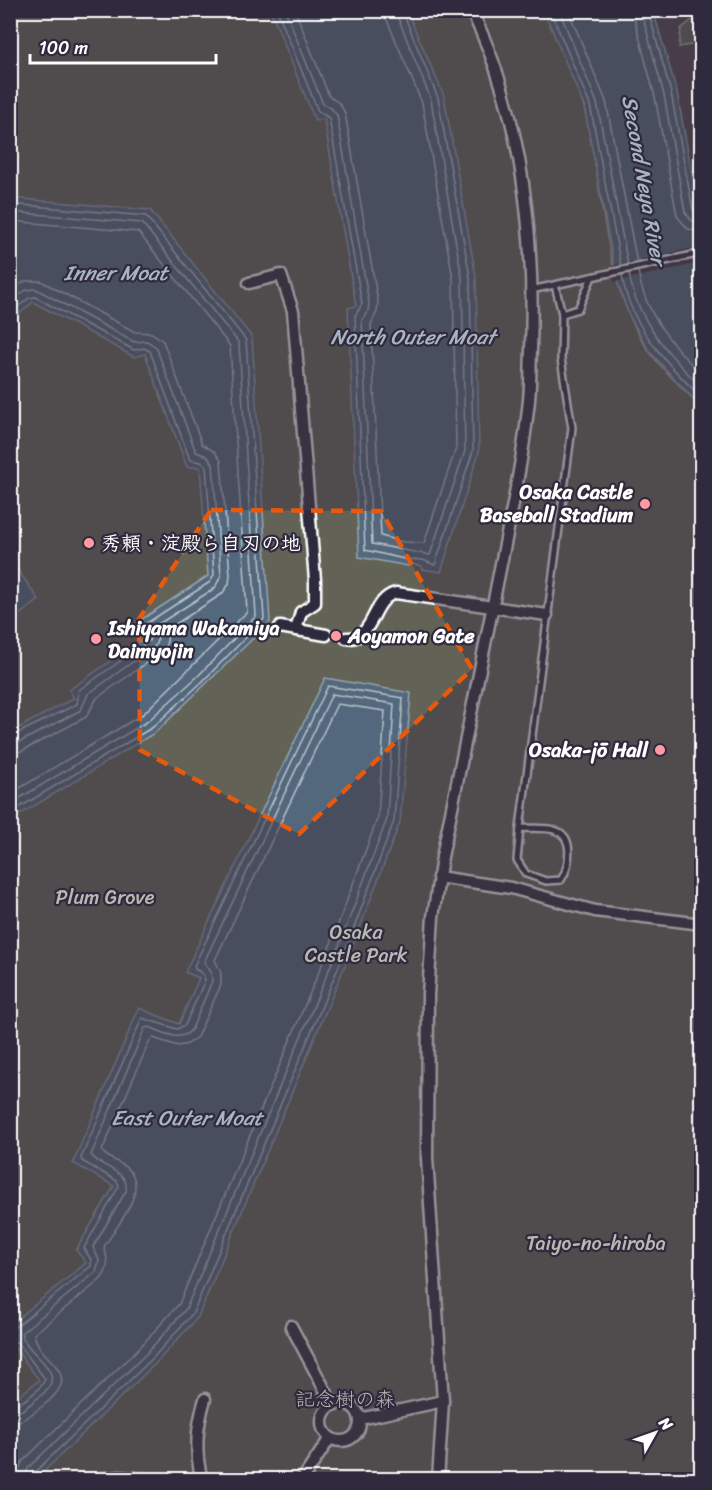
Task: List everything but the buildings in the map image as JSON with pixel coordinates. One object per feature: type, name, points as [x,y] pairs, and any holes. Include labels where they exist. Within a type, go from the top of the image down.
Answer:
[{"type":"street","points":[[438,1479],[442,1401],[427,1158],[428,995],[438,877],[493,606],[529,407],[531,290],[523,186],[510,115],[497,68],[471,10]]},
{"type":"street","points":[[249,284],[281,275],[293,311],[315,580],[315,603],[301,612],[296,630]]},
{"type":"street","points":[[346,638],[353,638],[365,632],[381,602],[396,593],[547,615]]},
{"type":"street","points":[[280,627],[326,635]]},
{"type":"street","points":[[438,877],[511,888],[595,911],[702,924]]},
{"type":"street","points":[[291,1326],[333,1405]]},
{"type":"street","points":[[202,1479],[197,1449],[197,1425],[205,1399]]},
{"type":"street","points":[[360,1419],[442,1401]]},
{"type":"street","points":[[333,1405],[350,1405],[360,1419],[357,1433],[344,1442],[330,1438],[322,1424],[323,1417],[333,1405]]},
{"type":"street","points":[[302,1479],[330,1438]]},
{"type":"street","points":[[86,1479],[158,1479]]},
{"type":"lane","points":[[531,290],[702,254]]},
{"type":"lane","points":[[562,314],[579,309],[592,277]]},
{"type":"lane","points":[[520,828],[555,830],[564,836],[568,848],[568,868],[561,880],[546,881],[526,874],[518,860],[520,828],[572,428],[561,359],[562,314],[555,285]]},
{"type":"highlighted area","points":[[211,510],[381,511],[472,669],[299,834],[140,750],[139,619]]},
{"type":"shaded area","points":[[653,11],[701,11],[701,223],[677,92]]},
{"type":"green space","name":"Osaka Castle Park","points":[[10,11],[544,11],[581,96],[591,137],[611,258],[629,315],[643,342],[656,360],[701,407],[701,1479],[11,1479]]},
{"type":"green space","points":[[701,18],[701,43],[679,47],[681,29],[692,20]]},
{"type":"water","name":"Second Neya River","points":[[653,10],[677,92],[701,223],[701,407],[650,352],[629,315],[617,281],[584,106],[544,11]]},
{"type":"water","name":"North Outer Moat","points":[[271,11],[407,11],[444,96],[476,277],[479,452],[441,572],[422,569],[422,566],[409,564],[408,566],[359,557],[348,308],[356,306],[324,119],[315,121]]},
{"type":"water","name":"Inner Moat","points":[[11,198],[150,210],[252,337],[270,622],[156,732],[11,820],[11,732],[74,698],[69,690],[145,637],[136,623],[208,576],[200,467],[187,467],[145,354],[134,357],[33,302],[11,321]]},
{"type":"water","points":[[11,560],[39,600],[10,621]]},
{"type":"water","name":"East Outer Moat","points":[[325,678],[411,693],[400,822],[351,951],[198,1317],[156,1363],[36,1479],[11,1479],[11,1402],[39,1380],[11,1343],[11,1324],[86,1263],[76,1250],[114,1186],[73,1163],[139,1008],[179,1024],[199,978],[185,972]]},
{"type":"pier","points":[[701,246],[701,263],[614,282],[612,266]]},
{"type":"place","name":"Osaka Castle Baseball Stadium","points":[[645,504]]},
{"type":"place","name":"秀頼・淀殿ら自刃の地","points":[[89,543]]},
{"type":"place","name":"Aoyamon Gate","points":[[336,636]]},
{"type":"place","name":"Ishiyama Wakamiya Daimyojin","points":[[96,639]]},
{"type":"place","name":"Osaka-jō Hall","points":[[660,750]]},
{"type":"park label","name":"Plum Grove","points":[[105,897]]},
{"type":"park label","name":"Taiyo-no-hiroba","points":[[596,1243]]},
{"type":"park label","name":"記念樹の森","points":[[345,1399]]}]
